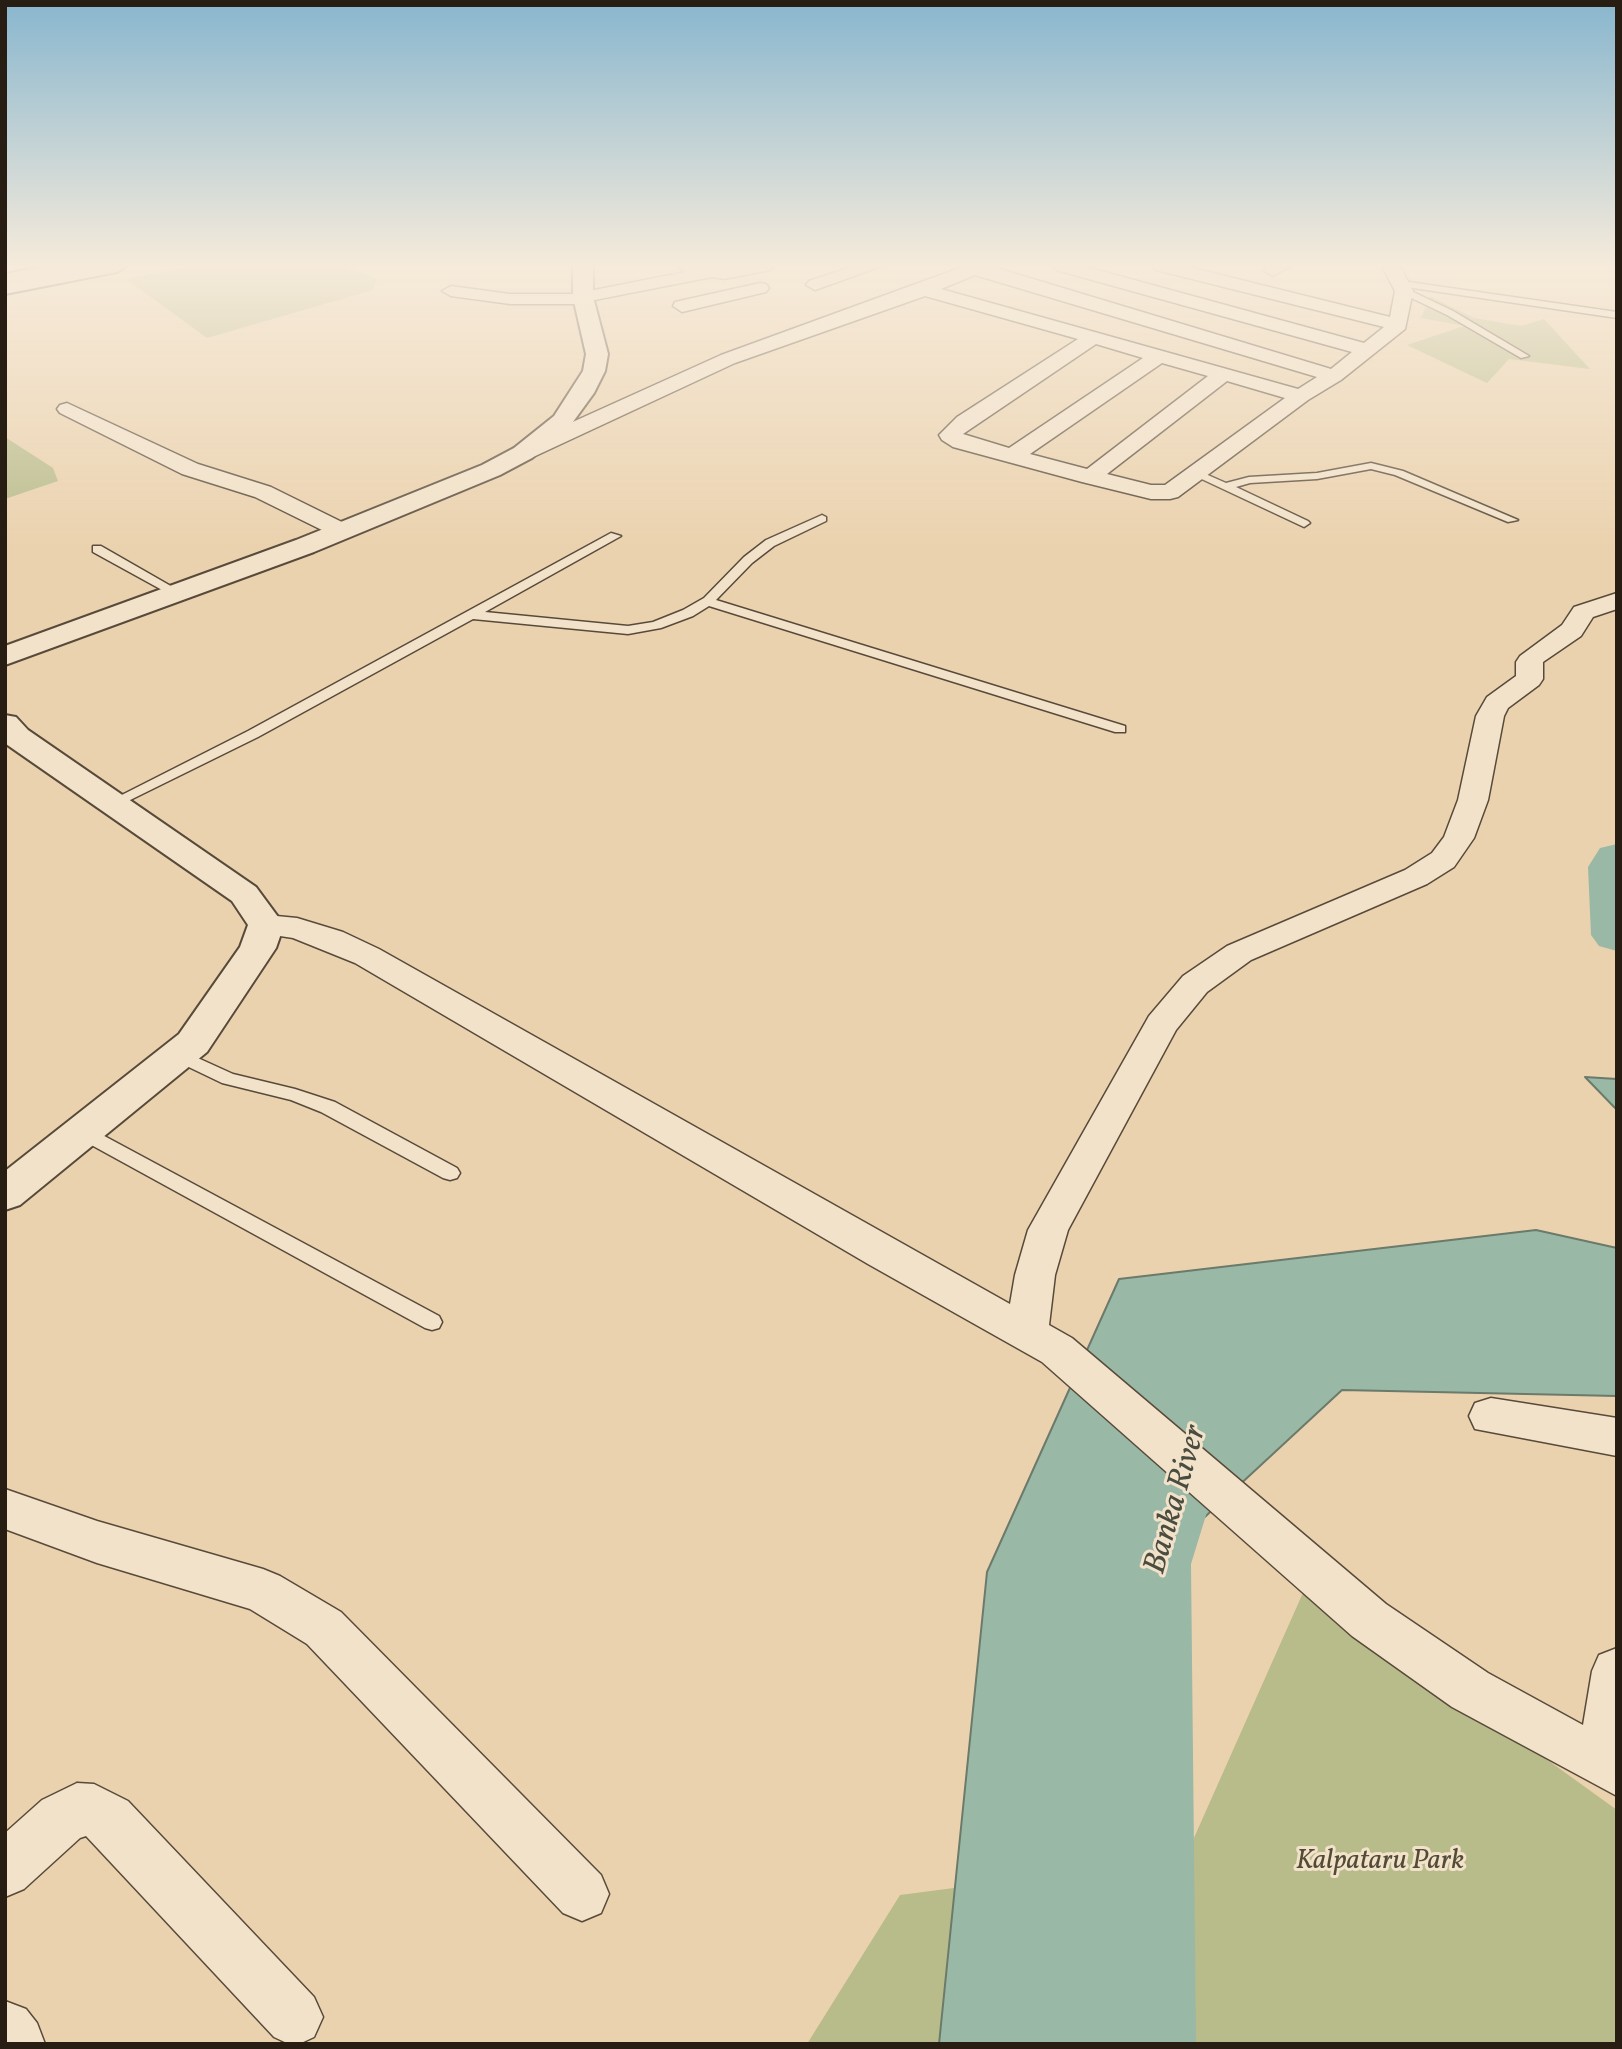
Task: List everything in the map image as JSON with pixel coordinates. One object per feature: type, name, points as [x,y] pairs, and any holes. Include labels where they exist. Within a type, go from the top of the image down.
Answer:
[{"type":"street","points":[[523,453],[562,421],[583,393],[596,362]]},
{"type":"street","points":[[5,656],[342,531],[491,470],[722,362]]},
{"type":"street","points":[[1053,362],[964,421],[950,435],[961,442],[1161,493],[1178,488],[1351,362]]},
{"type":"street","points":[[1012,456],[1151,362]]},
{"type":"street","points":[[1179,362],[1301,396]]},
{"type":"street","points":[[1287,362],[1334,376]]},
{"type":"street","points":[[1090,477],[1224,374]]},
{"type":"street","points":[[67,409],[190,469],[263,492],[342,531]]},
{"type":"street","points":[[1042,1341],[1035,1275],[1048,1230],[1161,1024],[1195,984],[1239,953],[1416,877],[1443,860],[1460,838],[1473,800],[1490,716],[1497,703],[1529,679],[1529,662],[1572,629],[1583,612],[1617,601]]},
{"type":"street","points":[[5,724],[17,737],[244,894],[266,925],[298,928],[367,956],[882,1253],[1042,1341],[1369,1620],[1470,1690],[1610,1767],[1617,1671]]},
{"type":"street","points":[[5,1194],[193,1043],[258,948],[266,925]]},
{"type":"street","points":[[1491,1416],[1617,1437]]},
{"type":"street","points":[[5,1510],[97,1542],[263,1591],[324,1628],[582,1894]]},
{"type":"street","points":[[5,1870],[61,1819],[77,1809],[94,1810],[108,1819],[294,2017]]},
{"type":"street","points":[[5,2030],[16,2044]]},
{"type":"lane","points":[[1225,487],[1249,481],[1317,476],[1371,466],[1399,473],[1512,520]]},
{"type":"lane","points":[[1197,474],[1304,523]]},
{"type":"lane","points":[[474,615],[628,630],[656,625],[688,613],[708,601],[748,560],[770,543],[822,519]]},
{"type":"lane","points":[[113,803],[253,734],[615,536]]},
{"type":"lane","points":[[97,549],[177,593]]},
{"type":"lane","points":[[708,601],[1120,729]]},
{"type":"lane","points":[[178,1055],[228,1079],[295,1095],[328,1107],[450,1173]]},
{"type":"lane","points":[[82,1131],[432,1322]]},
{"type":"green space","points":[[1442,362],[1507,362],[1487,383]]},
{"type":"green space","points":[[1530,362],[1583,362],[1590,369]]},
{"type":"green space","points":[[5,437],[53,468],[58,481],[5,499]]},
{"type":"green space","name":"Kalpataru Park","points":[[1306,1586],[1617,1810],[1617,2044],[807,2044],[900,1895],[1185,1858]]},
{"type":"water","points":[[1585,1077],[1617,1079],[1617,1110]]},
{"type":"water","points":[[1536,1230],[1617,1248],[1617,1396],[1342,1390],[1154,1564],[1151,2044],[939,2044],[987,1572],[1119,1279]]},
{"type":"waterway","name":"Banka River","points":[[1617,858],[1612,867],[1617,935]]},
{"type":"waterway","name":"Banka River","points":[[1151,2044],[1154,1564],[1171,1512]]}]
